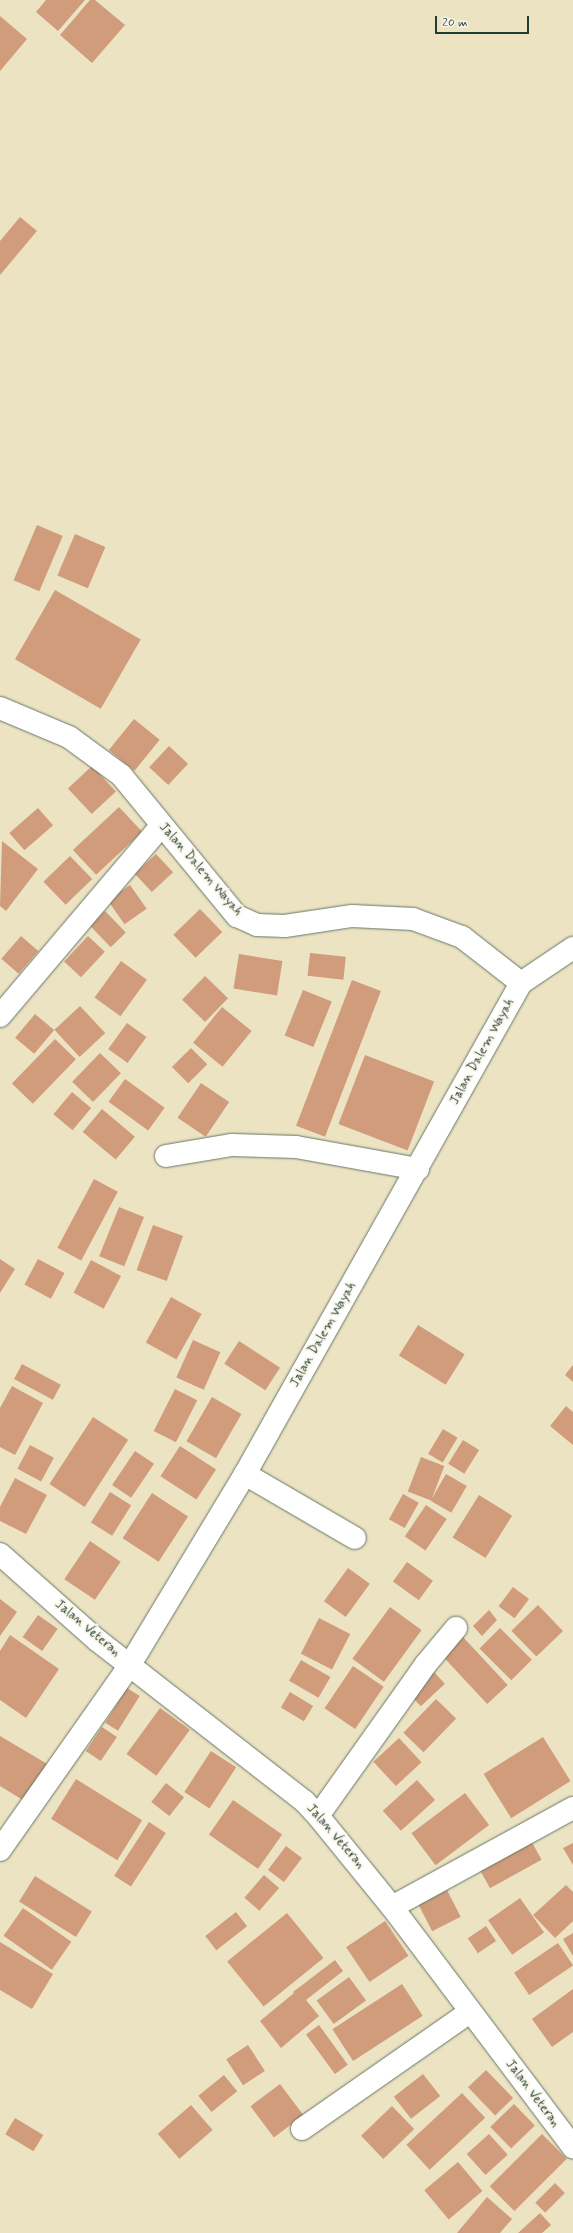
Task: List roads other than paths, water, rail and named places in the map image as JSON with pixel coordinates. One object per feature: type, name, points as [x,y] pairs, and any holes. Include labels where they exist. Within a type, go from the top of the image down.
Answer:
[{"type":"street","name":"Jalan Dalem Wayah","points":[[0,708],[69,737],[121,775],[161,826],[237,916],[257,925],[285,926],[352,916],[413,919],[462,937],[521,983],[418,1169],[245,1474],[130,1665],[0,1850]]},
{"type":"street","points":[[0,1016],[161,826]]},
{"type":"street","points":[[521,983],[573,948]]},
{"type":"street","points":[[166,1156],[232,1145],[296,1147],[418,1169]]},
{"type":"street","points":[[245,1474],[355,1538]]},
{"type":"street","name":"Jalan Veteran","points":[[0,1554],[97,1640],[304,1801],[392,1907],[573,2147]]},
{"type":"street","points":[[318,1816],[426,1664],[456,1628]]},
{"type":"street","points":[[392,1907],[573,1808]]},
{"type":"street","points":[[302,2129],[470,2012]]}]
